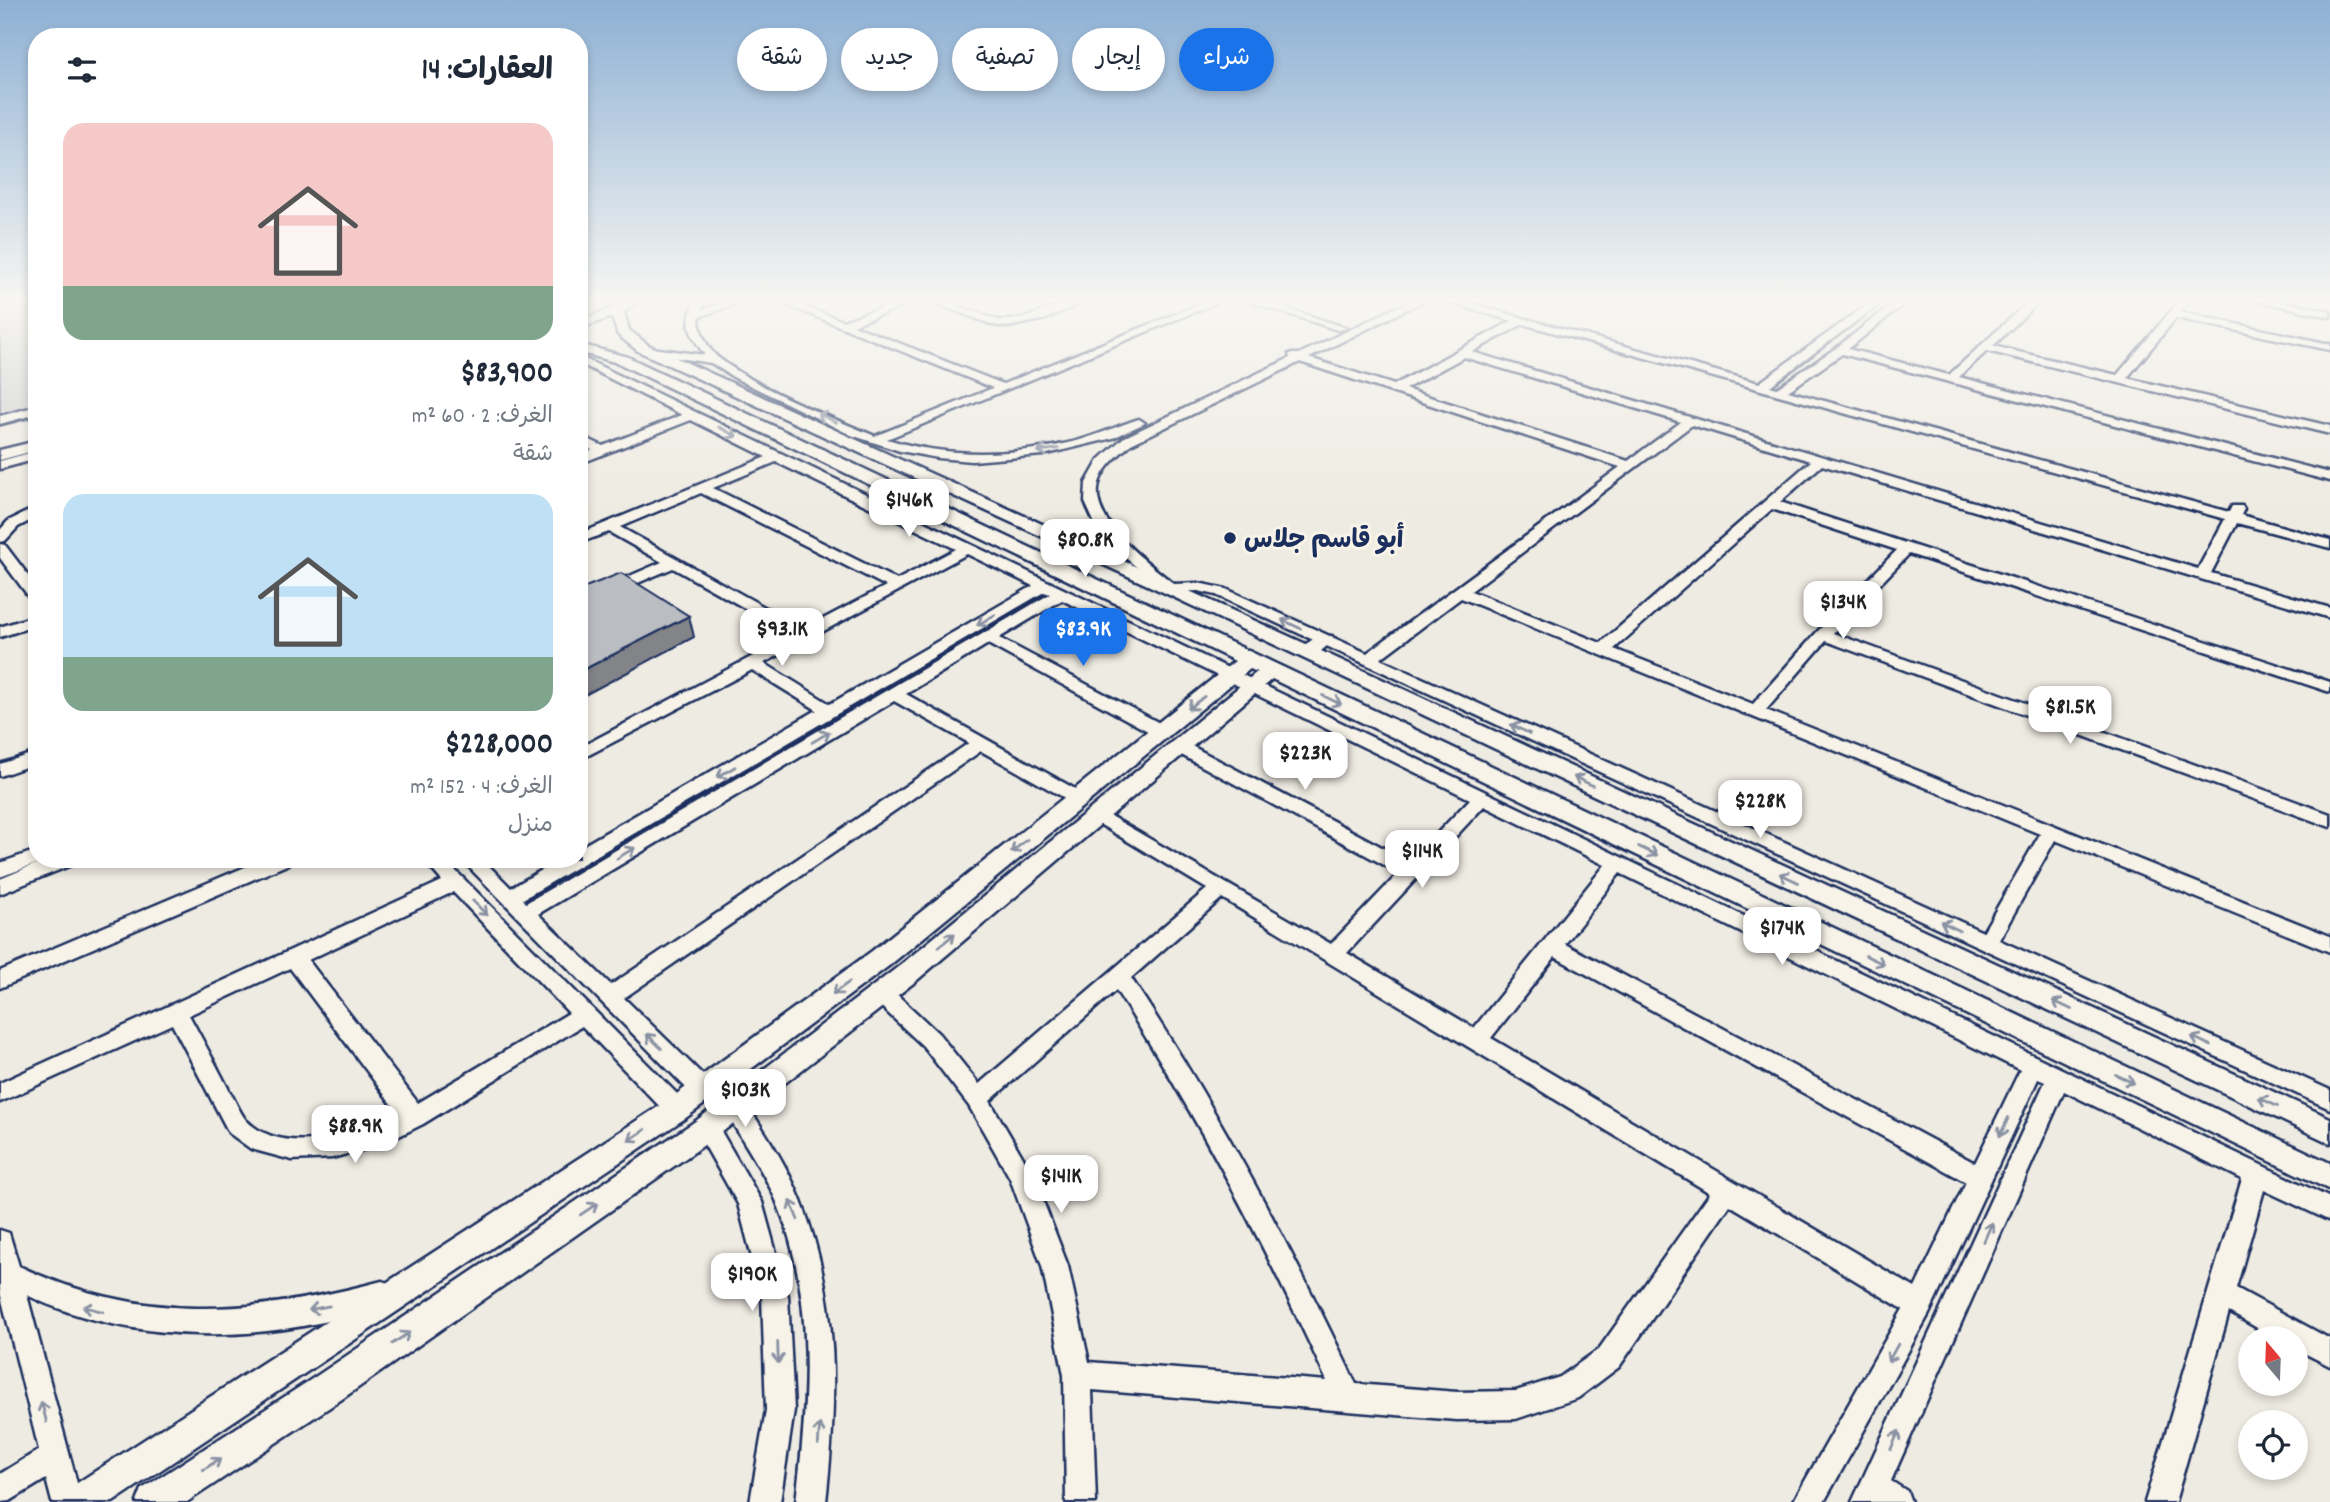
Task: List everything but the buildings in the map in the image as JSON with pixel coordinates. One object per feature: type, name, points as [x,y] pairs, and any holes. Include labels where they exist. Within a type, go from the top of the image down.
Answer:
[{"type":"street","points":[[600,369],[695,414],[771,455],[1061,594],[1251,673],[2330,1177]]},
{"type":"street","points":[[642,369],[1060,570],[1482,797],[2330,1210]]},
{"type":"street","points":[[691,369],[1171,589],[1316,646],[2330,1130]]},
{"type":"street","points":[[728,369],[875,440],[912,450],[974,455],[1022,454],[1088,443],[1262,369]]},
{"type":"street","points":[[955,369],[1003,388]]},
{"type":"street","points":[[875,440],[1049,369]]},
{"type":"street","points":[[1171,589],[1118,543],[1095,514],[1090,497],[1092,481],[1112,452],[1150,428],[1266,369]]},
{"type":"street","points":[[1331,369],[1630,466]]},
{"type":"street","points":[[1394,390],[1433,369]]},
{"type":"street","points":[[1517,369],[2330,612]]},
{"type":"street","points":[[1707,369],[1765,384]]},
{"type":"street","points":[[1713,369],[2235,513],[2330,544]]},
{"type":"street","points":[[1765,384],[1785,369]]},
{"type":"street","points":[[1783,389],[1812,369]]},
{"type":"street","points":[[1913,369],[2330,477]]},
{"type":"street","points":[[1951,379],[1963,369]]},
{"type":"street","points":[[2077,369],[2330,430]]},
{"type":"street","points":[[2120,379],[2128,369]]},
{"type":"street","points":[[0,420],[28,412]]},
{"type":"street","points":[[588,457],[695,414]]},
{"type":"street","points":[[1368,660],[1690,421]]},
{"type":"street","points":[[0,440],[28,433]]},
{"type":"street","points":[[1088,443],[1097,449],[1112,452]]},
{"type":"street","points":[[588,444],[603,451]]},
{"type":"street","points":[[0,455],[28,447]]},
{"type":"street","points":[[588,535],[702,488],[771,455]]},
{"type":"street","points":[[588,526],[771,455]]},
{"type":"street","points":[[0,465],[28,458]]},
{"type":"street","points":[[1603,650],[1820,460]]},
{"type":"street","points":[[702,488],[898,586]]},
{"type":"street","points":[[1772,504],[2330,687]]},
{"type":"street","points":[[2235,513],[2330,534]]},
{"type":"street","points":[[2203,574],[2235,513]]},
{"type":"street","points":[[0,538],[13,524],[28,516]]},
{"type":"street","points":[[609,526],[804,635]]},
{"type":"street","points":[[0,548],[28,585]]},
{"type":"street","points":[[588,750],[968,548]]},
{"type":"street","points":[[1755,712],[1823,635],[1907,548]]},
{"type":"street","points":[[1060,570],[1094,553]]},
{"type":"street","points":[[588,600],[674,562]]},
{"type":"street","points":[[588,852],[1045,586]]},
{"type":"street","points":[[1460,592],[2330,944]]},
{"type":"street","points":[[588,866],[894,694],[1061,594]]},
{"type":"street","points":[[0,632],[28,623]]},
{"type":"street","points":[[1823,635],[2330,821]]},
{"type":"street","points":[[988,638],[1412,872]]},
{"type":"street","points":[[1316,646],[1368,660],[2330,1100]]},
{"type":"street","points":[[752,663],[830,711]]},
{"type":"street","points":[[81,1502],[677,1109],[702,1088],[1088,807],[1251,673]]},
{"type":"street","points":[[894,694],[981,743],[1219,889],[1920,1306]]},
{"type":"street","points":[[610,997],[981,743]]},
{"type":"street","points":[[0,770],[28,760]]},
{"type":"street","points":[[1333,956],[1482,797]]},
{"type":"street","points":[[156,1502],[341,1379],[707,1128],[907,974],[1088,807]]},
{"type":"street","points":[[1987,943],[2051,831]]},
{"type":"street","points":[[0,870],[28,859]]},
{"type":"street","points":[[1476,1042],[1617,863]]},
{"type":"street","points":[[0,887],[45,868]]},
{"type":"street","points":[[0,979],[261,868]]},
{"type":"street","points":[[441,868],[677,1109]]},
{"type":"street","points":[[479,868],[702,1088]]},
{"type":"street","points":[[517,906],[565,868]]},
{"type":"street","points":[[517,906],[585,868]]},
{"type":"street","points":[[0,1093],[456,883]]},
{"type":"street","points":[[978,1099],[1219,889]]},
{"type":"street","points":[[1552,946],[1980,1178]]},
{"type":"street","points":[[881,958],[907,974]]},
{"type":"street","points":[[295,959],[415,1117]]},
{"type":"street","points":[[1118,976],[1176,1064],[1228,1153],[1273,1237],[1348,1397]]},
{"type":"street","points":[[882,994],[931,1040],[978,1099],[1021,1175],[1055,1266],[1078,1375],[1081,1502]]},
{"type":"street","points":[[177,1013],[237,1126],[259,1142],[292,1150],[332,1148],[374,1137],[415,1117],[585,1014]]},
{"type":"street","points":[[1808,1502],[1920,1306],[2033,1066]]},
{"type":"street","points":[[1879,1497],[2058,1078]]},
{"type":"street","points":[[735,1106],[760,1140],[781,1178],[798,1220],[811,1268],[819,1320],[822,1377],[820,1439],[811,1502]]},
{"type":"street","points":[[707,1128],[750,1202],[775,1296],[780,1410],[765,1502]]},
{"type":"street","points":[[2160,1502],[2256,1174]]},
{"type":"street","points":[[1078,1375],[1457,1406],[1516,1405],[1568,1388],[1609,1358],[1726,1191]]},
{"type":"street","points":[[0,1241],[67,1502]]},
{"type":"street","points":[[8,1273],[52,1296],[92,1309],[126,1316],[188,1321],[282,1315],[366,1298],[409,1285]]},
{"type":"street","points":[[2221,1294],[2330,1353]]},
{"type":"street","points":[[0,1491],[55,1457]]},
{"type":"shaded area","points":[[0,369],[28,369],[28,419],[0,426]]},
{"type":"place","name":"أبو قاسم جلاس","points":[[1230,538]]}]
